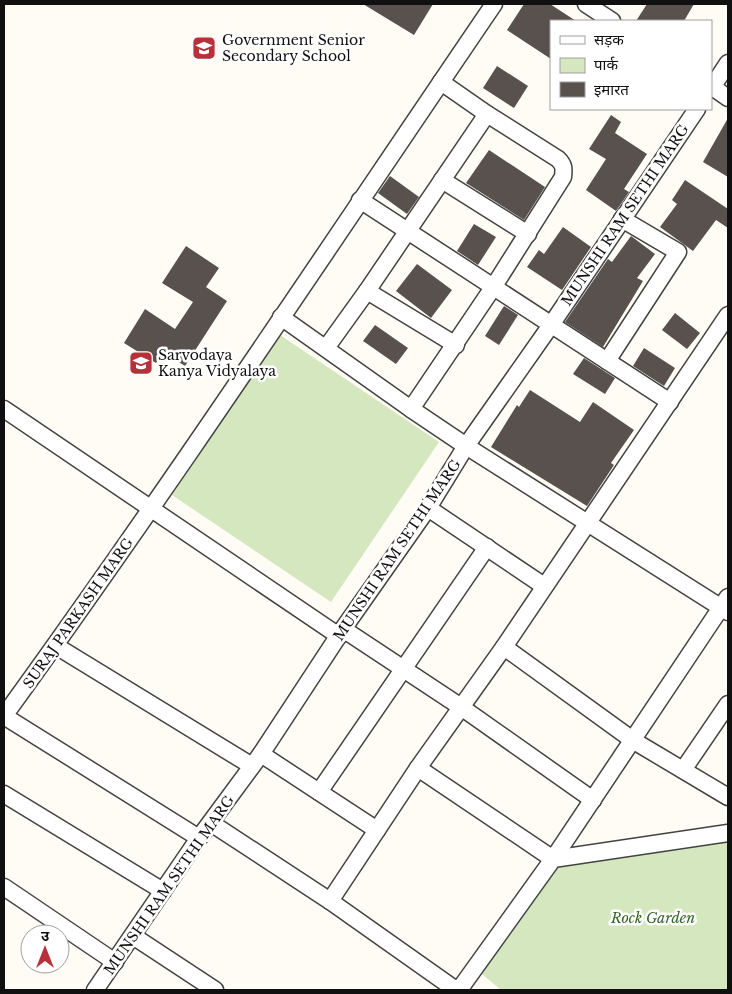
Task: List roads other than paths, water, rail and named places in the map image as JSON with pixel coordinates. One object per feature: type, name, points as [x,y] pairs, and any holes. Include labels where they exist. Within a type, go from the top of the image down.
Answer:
[{"type":"street","name":"SURAJ PARKASH MARG","points":[[4,716],[56,646],[151,509],[494,4]]},
{"type":"street","points":[[586,4],[610,20]]},
{"type":"street","points":[[712,86],[728,63]]},
{"type":"street","points":[[411,409],[456,345],[528,234],[562,177],[564,168],[558,158],[487,114],[441,82]]},
{"type":"street","points":[[712,88],[728,98]]},
{"type":"street","name":"MUNSHI RAM SETHI MARG","points":[[95,990],[199,838],[257,760],[341,633],[428,508],[466,446],[551,325],[696,110]]},
{"type":"street","points":[[326,348],[368,291],[487,114]]},
{"type":"street","points":[[442,180],[528,234]]},
{"type":"street","points":[[360,200],[670,402]]},
{"type":"street","points":[[607,361],[678,252],[622,219]]},
{"type":"street","points":[[368,291],[456,345]]},
{"type":"street","points":[[330,902],[418,768],[504,647],[728,315]]},
{"type":"street","points":[[211,823],[458,990],[553,859],[726,605],[588,523],[466,446],[281,317]]},
{"type":"street","points":[[4,409],[151,509],[341,633],[403,669],[461,707],[593,800]]},
{"type":"street","points":[[428,508],[544,586]]},
{"type":"street","points":[[319,792],[487,547]]},
{"type":"street","points":[[56,646],[257,760],[319,792],[377,830]]},
{"type":"street","points":[[504,647],[634,741],[728,797]]},
{"type":"street","points":[[683,770],[728,704]]},
{"type":"street","points":[[4,716],[199,838]]},
{"type":"street","points":[[418,768],[553,859],[728,833]]},
{"type":"street","points":[[4,794],[163,891]]},
{"type":"street","points":[[4,887],[115,962]]},
{"type":"street","points":[[133,936],[215,990]]},
{"type":"place","name":"Government Senior Secondary School","points":[[204,48]]},
{"type":"place","name":"Sarvodaya Kanya Vidyalaya","points":[[141,363]]},
{"type":"park label","name":"Rock Garden","points":[[653,918]]}]
